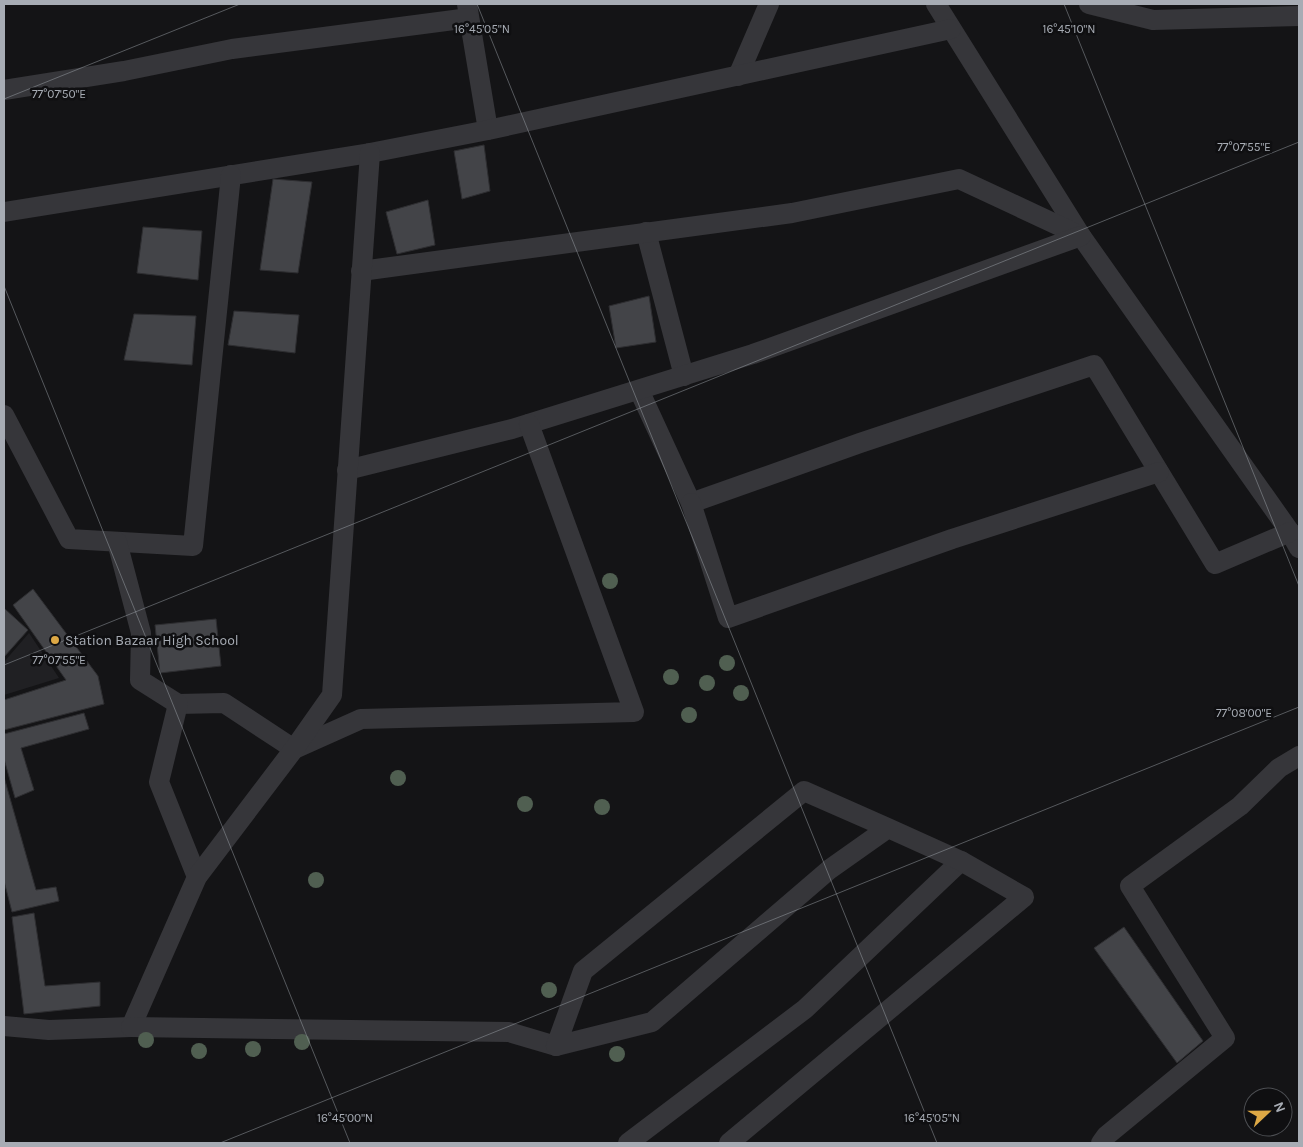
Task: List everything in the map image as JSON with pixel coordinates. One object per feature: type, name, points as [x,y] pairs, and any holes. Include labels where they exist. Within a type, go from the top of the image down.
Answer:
[{"type":"street","points":[[738,76],[769,4]]},
{"type":"street","points":[[691,503],[860,443],[1094,365],[1215,564],[1295,540],[1081,236],[936,4]]},
{"type":"street","points":[[1089,4],[1153,20],[1164,12],[1299,16]]},
{"type":"street","points":[[4,90],[124,71],[232,49],[468,11],[488,130]]},
{"type":"street","points":[[4,212],[370,153],[488,130],[951,29]]},
{"type":"street","points":[[131,1027],[197,878],[332,695],[370,153]]},
{"type":"street","points":[[4,414],[69,539],[193,546],[231,175]]},
{"type":"street","points":[[361,271],[792,213],[959,180],[1081,236]]},
{"type":"street","points":[[646,232],[684,376]]},
{"type":"street","points":[[347,470],[512,429],[684,376],[753,354],[1081,236]]},
{"type":"street","points":[[640,390],[691,503],[728,618],[952,539],[1159,472]]},
{"type":"street","points":[[294,749],[361,719],[634,712],[529,424]]},
{"type":"street","points":[[117,542],[141,632],[140,680],[178,704],[224,703],[294,749]]},
{"type":"street","points":[[178,704],[159,782],[197,878]]},
{"type":"street","points":[[1101,1143],[1106,1136],[1225,1038],[1130,886],[1240,806],[1279,768],[1299,756]]},
{"type":"street","points":[[556,1046],[582,971],[804,792],[961,862],[1024,898],[729,1143]]},
{"type":"street","points":[[4,1026],[48,1030],[131,1027],[509,1032],[556,1046],[652,1022],[830,869],[888,828]]},
{"type":"street","points":[[628,1143],[805,1009],[961,862]]},
{"type":"shaded area","points":[[29,633],[59,678],[4,695],[4,662]]},
{"type":"building","points":[[484,145],[490,191],[462,199],[454,151]]},
{"type":"building","points":[[273,179],[312,182],[298,273],[260,270]]},
{"type":"building","points":[[428,200],[435,245],[397,254],[386,212]]},
{"type":"building","points":[[143,227],[202,231],[198,280],[137,273]]},
{"type":"building","points":[[649,296],[656,342],[616,348],[609,306]]},
{"type":"building","points":[[234,311],[299,315],[295,353],[228,345]]},
{"type":"building","points":[[134,314],[196,316],[192,365],[124,360]]},
{"type":"building","name":"Station Bazaar High School","points":[[33,589],[98,676],[104,704],[4,730],[4,700],[66,680],[13,605]]},
{"type":"building","points":[[4,610],[28,630],[4,657]]},
{"type":"building","points":[[216,619],[221,666],[160,673],[155,625]]},
{"type":"building","points":[[84,713],[89,729],[21,748],[34,790],[15,798],[4,759],[4,734]]},
{"type":"building","points":[[4,777],[36,890],[56,887],[59,901],[12,912],[4,881]]},
{"type":"building","points":[[34,913],[45,986],[100,982],[100,1006],[24,1014],[12,917]]},
{"type":"building","points":[[1124,927],[1203,1041],[1177,1063],[1094,948]]},
{"type":"place","name":"Station Bazaar High School","points":[[55,640]]}]
